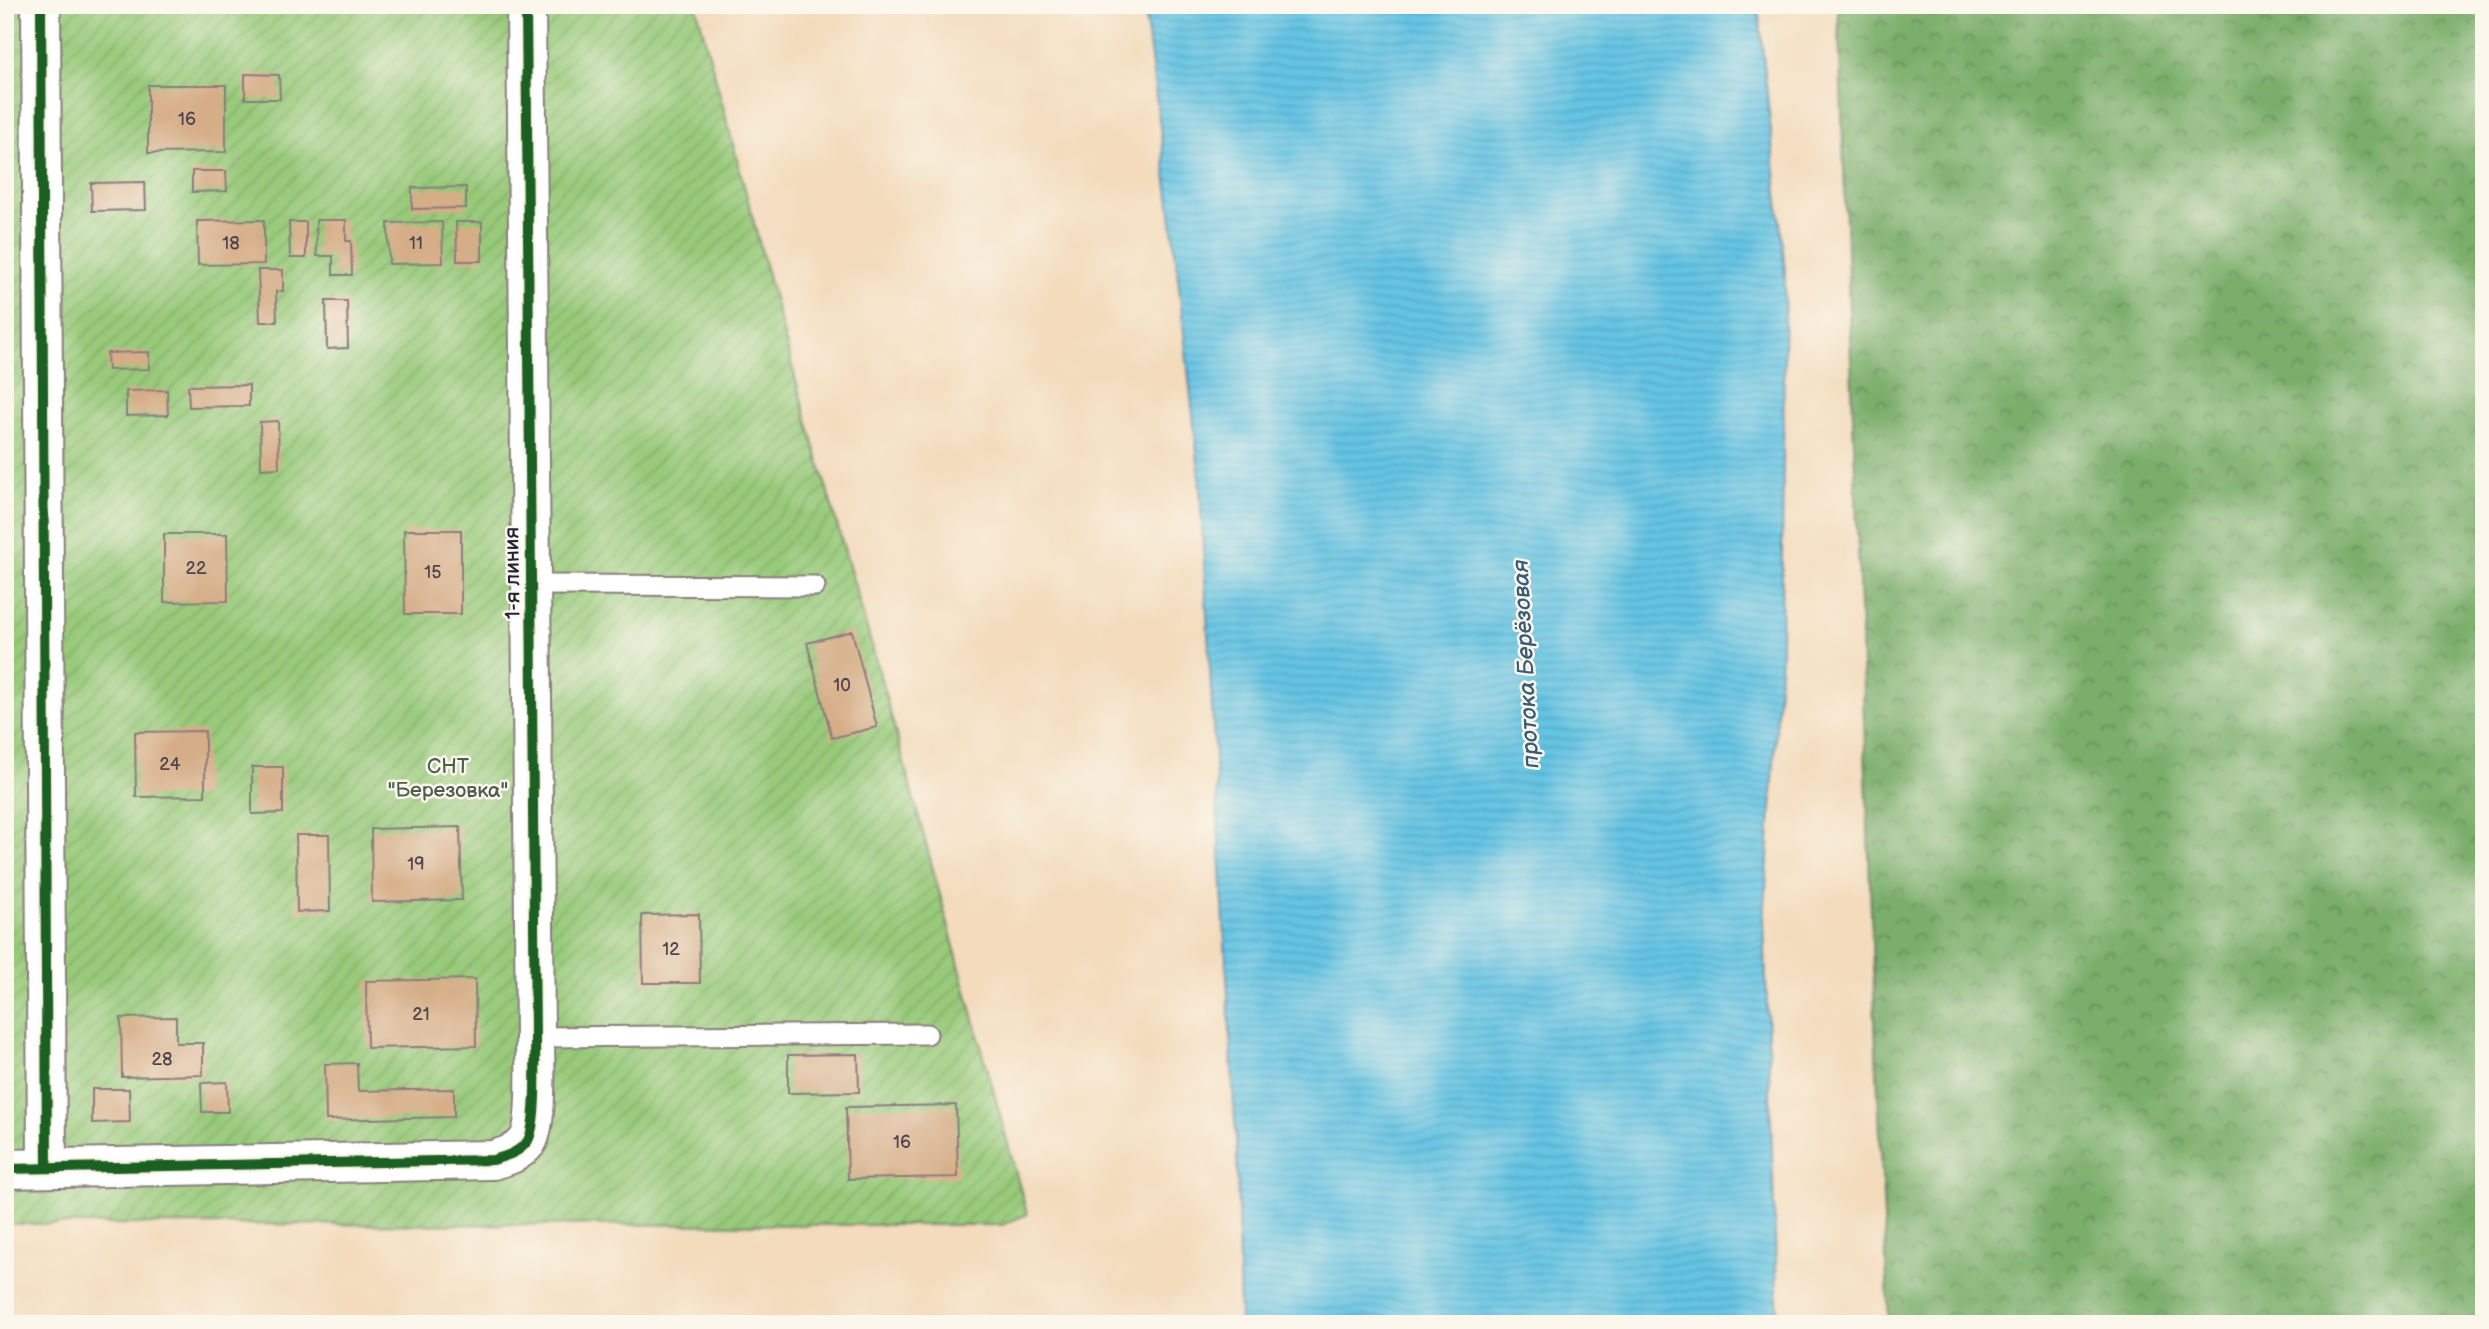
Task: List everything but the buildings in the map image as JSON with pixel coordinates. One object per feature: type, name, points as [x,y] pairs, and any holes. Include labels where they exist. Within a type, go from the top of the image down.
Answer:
[{"type":"street","points":[[5,1169],[47,1168],[41,5]]},
{"type":"street","name":"1-я линия","points":[[47,1168],[493,1160],[513,1154],[528,1140],[534,1117],[535,1037],[526,5]]},
{"type":"lane","points":[[531,585],[815,586]]},
{"type":"lane","points":[[535,1037],[927,1034]]},
{"type":"green space","name":"СНТ \"Березовка\"","points":[[5,5],[696,5],[796,381],[875,657],[1027,1214],[1002,1225],[5,1224]]},
{"type":"green space","points":[[1838,5],[2484,5],[2484,1324],[1889,1324],[1876,1050]]},
{"type":"water","name":"протока Берёзовая","points":[[1144,5],[1758,5],[1785,270],[1781,652],[1764,921],[1778,1324],[1240,1324],[1237,1159],[1199,471],[1170,204]]},
{"type":"cycle path","points":[[41,5],[47,1168]]},
{"type":"cycle path","points":[[5,1169],[493,1160],[516,1151],[527,1142],[531,1134],[535,1076],[526,5]]}]
